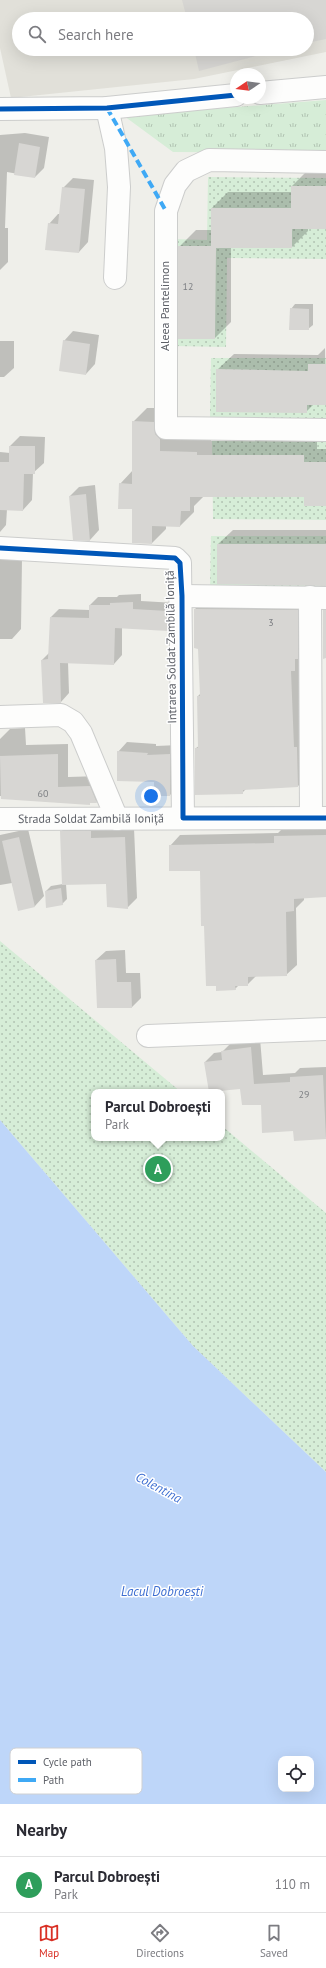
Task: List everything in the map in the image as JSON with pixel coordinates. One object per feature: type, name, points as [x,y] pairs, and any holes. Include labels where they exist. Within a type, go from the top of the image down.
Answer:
[{"type":"street","points":[[266,92],[326,87]]},
{"type":"street","points":[[0,109],[107,108],[230,97]]},
{"type":"street","points":[[107,108],[116,148],[119,187],[114,278]]},
{"type":"street","name":"Aleea Pantelimon","points":[[326,162],[209,160],[186,171],[175,185],[166,211],[165,367],[166,428],[326,430]]},
{"type":"street","name":"Intrarea Soldat Zambilă Ioniță","points":[[0,548],[175,558],[180,563],[182,596],[183,818]]},
{"type":"street","points":[[182,596],[318,598],[318,818]]},
{"type":"street","points":[[0,717],[61,715],[73,722],[81,733],[117,819]]},
{"type":"street","name":"Strada Soldat Zambilă Ioniță","points":[[0,819],[318,818]]},
{"type":"street","points":[[148,1036],[326,1029]]},
{"type":"shaded area","points":[[0,0],[326,0],[326,52],[314,54],[314,12],[12,12],[12,56],[306,56],[248,68],[230,68],[230,72],[194,79],[11,98],[0,48]]},
{"type":"green space","points":[[326,100],[326,153],[173,152],[124,116]]},
{"type":"green space","points":[[208,177],[326,178],[326,259],[227,258],[226,347],[173,346],[173,239],[207,240]]},
{"type":"green space","points":[[211,358],[326,358],[326,419],[210,418]]},
{"type":"green space","points":[[212,441],[326,442],[326,520],[213,519]]},
{"type":"green space","points":[[211,536],[326,536],[326,591],[210,590]]},
{"type":"green space","points":[[0,941],[177,1089],[91,1089],[91,1141],[225,1141],[225,1129],[326,1213],[326,1472],[193,1346],[0,1120]]},
{"type":"water","name":"Lacul Dobroești","points":[[0,1120],[193,1346],[326,1472],[326,1804],[0,1804]]},
{"type":"building","points":[[182,0],[326,0],[326,39],[314,42],[314,12],[185,12]]},
{"type":"building","points":[[196,56],[256,56],[199,71]]},
{"type":"building","points":[[19,143],[40,147],[35,178],[14,175]]},
{"type":"building","points":[[291,186],[326,186],[326,229],[292,229],[292,248],[216,248],[215,339],[178,339],[178,246],[211,246],[211,208],[291,208]]},
{"type":"building","points":[[62,187],[85,189],[79,253],[45,250],[48,223],[58,224]]},
{"type":"building","points":[[290,308],[309,309],[309,330],[289,330]]},
{"type":"building","points":[[63,340],[90,344],[86,375],[59,371]]},
{"type":"building","points":[[308,364],[326,364],[326,405],[307,405],[307,413],[216,412],[216,369],[308,371]]},
{"type":"building","points":[[132,421],[154,422],[155,434],[160,439],[160,451],[197,452],[197,455],[304,455],[304,462],[326,462],[326,506],[304,506],[304,497],[190,497],[190,511],[181,511],[180,527],[152,526],[152,544],[132,543],[132,509],[118,509],[119,483],[132,484]]},
{"type":"building","points":[[9,446],[35,446],[35,474],[24,474],[23,511],[0,510],[0,462],[9,462]]},
{"type":"building","points":[[86,494],[90,541],[73,540],[69,496]]},
{"type":"building","points":[[217,544],[326,544],[326,586],[217,584]]},
{"type":"building","points":[[133,602],[133,609],[168,611],[168,631],[115,628],[114,665],[60,663],[61,703],[43,703],[41,660],[48,659],[50,617],[89,618],[89,605],[110,605],[110,603]]},
{"type":"building","points":[[194,609],[298,610],[298,659],[295,659],[295,671],[291,671],[294,747],[297,747],[298,787],[243,790],[243,794],[195,795],[195,748],[198,748],[197,696],[200,696],[198,649],[194,648]]},
{"type":"building","points":[[323,610],[326,610],[326,658],[323,659]]},
{"type":"building","points":[[117,751],[148,753],[147,755],[170,754],[170,796],[154,796],[154,782],[117,781]]},
{"type":"building","points":[[58,754],[58,787],[90,786],[97,803],[90,803],[90,805],[1,799],[0,756]]},
{"type":"building","points":[[60,831],[91,831],[91,838],[125,837],[128,909],[107,907],[106,884],[62,885]]},
{"type":"building","points":[[326,835],[326,897],[294,899],[294,911],[286,912],[287,976],[248,977],[248,986],[235,986],[236,990],[216,991],[216,986],[206,986],[204,926],[201,926],[200,871],[169,871],[169,845],[274,843],[274,836]]},
{"type":"building","points":[[19,837],[35,907],[18,911],[2,841]]},
{"type":"building","points":[[61,888],[63,905],[46,908],[45,891]]},
{"type":"building","points":[[116,959],[117,982],[131,982],[132,1008],[97,1008],[95,960]]},
{"type":"building","points":[[251,1047],[254,1084],[290,1082],[290,1077],[323,1075],[326,1139],[294,1141],[293,1131],[262,1133],[261,1105],[242,1105],[240,1089],[225,1090],[225,1089],[208,1089],[204,1062],[222,1060],[221,1051]]},
{"type":"marked path","points":[[107,108],[166,211]]},
{"type":"cycle path","points":[[0,109],[107,108],[230,96]]},
{"type":"cycle path","points":[[0,548],[175,558],[180,563],[182,596],[183,818],[326,818]]},
{"type":"place","name":"Parcul Dobroești","points":[[158,1169]]},
{"type":"water label","name":"Colentina","points":[[159,1487]]}]
